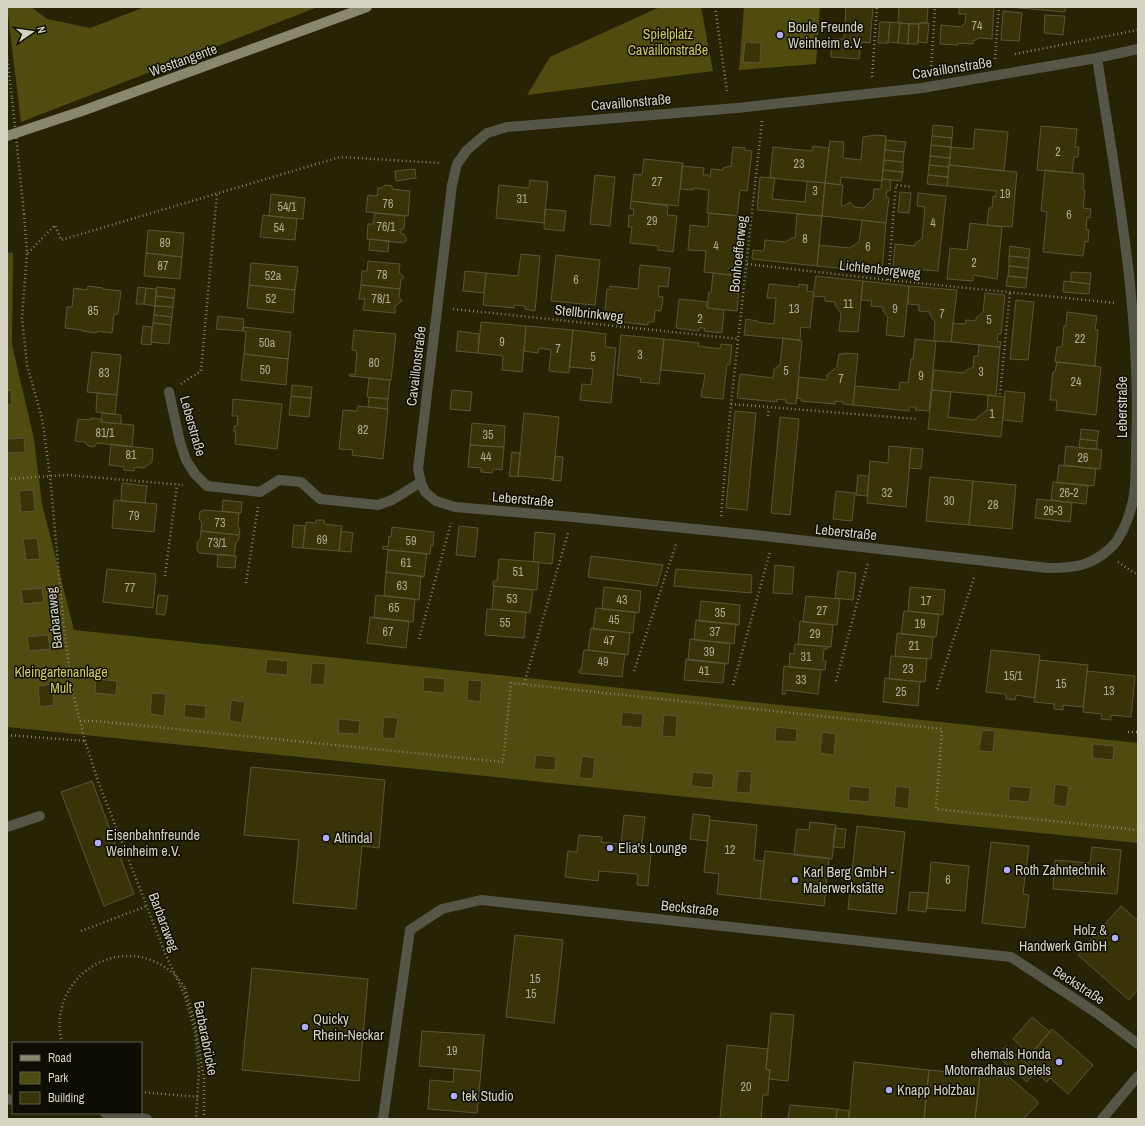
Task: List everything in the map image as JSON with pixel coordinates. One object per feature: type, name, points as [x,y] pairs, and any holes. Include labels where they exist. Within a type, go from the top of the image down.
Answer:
[{"type":"main road","name":"Westtangente","points":[[7,136],[82,111],[367,7]]},
{"type":"street","name":"Cavaillonstraße","points":[[421,482],[418,469],[452,185],[457,164],[468,150],[487,132],[507,127],[764,105],[930,87],[1098,58],[1138,49]]},
{"type":"street","name":"Leberstraße","points":[[421,482],[425,492],[436,501],[455,507],[681,528],[1048,568],[1063,568],[1082,565],[1106,553],[1119,538],[1127,521],[1134,495],[1137,425],[1136,351],[1126,245],[1098,58]]},
{"type":"street","name":"Leberstraße","points":[[169,392],[180,442],[186,460],[195,474],[207,486]]},
{"type":"street","points":[[207,486],[260,492],[279,480],[301,482],[320,499],[378,505],[392,500],[421,482]]},
{"type":"street","points":[[7,827],[40,816]]},
{"type":"street","name":"Beckstraße","points":[[383,1119],[410,930],[442,909],[481,900],[1011,957],[1098,1014],[1138,1044]]},
{"type":"street","points":[[1102,1119],[1138,1076]]},
{"type":"street","points":[[112,1114],[147,1119]]},
{"type":"path","points":[[715,7],[727,91]]},
{"type":"path","points":[[872,94],[878,7]]},
{"type":"path","points":[[930,87],[935,7]]},
{"type":"path","points":[[994,76],[999,7]]},
{"type":"path","points":[[1010,55],[1138,30]]},
{"type":"path","name":"Barbaraweg","points":[[7,56],[27,253],[22,318],[27,365],[42,418],[50,476],[64,628],[72,688],[85,741],[98,781],[165,953],[185,996],[195,1032],[199,1070],[196,1119]]},
{"type":"path","points":[[995,58],[1002,56]]},
{"type":"path","points":[[931,68],[938,67]]},
{"type":"path","points":[[864,78],[879,76]]},
{"type":"path","points":[[721,92],[735,91]]},
{"type":"path","name":"Bonhoefferweg","points":[[719,532],[731,404],[764,105]]},
{"type":"path","points":[[27,253],[55,225],[61,240],[340,157],[457,164]]},
{"type":"path","points":[[888,280],[896,185],[912,187]]},
{"type":"path","points":[[169,392],[201,371],[217,194]]},
{"type":"path","name":"Lichtenbergweg","points":[[747,264],[1132,305]]},
{"type":"path","points":[[1000,394],[1010,292]]},
{"type":"path","name":"Stellbrinkweg","points":[[438,307],[739,339]]},
{"type":"path","points":[[731,404],[916,419]]},
{"type":"path","points":[[768,416],[769,408]]},
{"type":"path","points":[[7,479],[68,475],[177,485],[207,486]]},
{"type":"path","points":[[165,576],[177,485]]},
{"type":"path","points":[[246,583],[260,492]]},
{"type":"path","points":[[419,639],[455,507]]},
{"type":"path","points":[[524,684],[573,517]]},
{"type":"path","points":[[634,671],[681,528]]},
{"type":"path","points":[[734,685],[774,538]]},
{"type":"path","points":[[836,681],[872,549]]},
{"type":"path","points":[[1106,553],[1134,573],[1138,573]]},
{"type":"path","points":[[937,688],[980,560]]},
{"type":"path","points":[[80,721],[96,720],[503,762],[512,683],[524,684],[942,729],[936,809],[1138,830]]},
{"type":"path","points":[[1128,732],[1138,732]]},
{"type":"path","points":[[7,734],[85,741]]},
{"type":"path","points":[[81,931],[147,906]]},
{"type":"path","name":"Barbarabrücke","points":[[62,1042],[60,1018],[62,1003],[69,989],[78,977],[90,967],[104,960],[119,956],[134,956],[149,959],[163,966],[175,975],[185,988],[196,1024],[204,1079],[204,1119]]},
{"type":"path","points":[[142,1092],[198,1097]]},
{"type":"green space","points":[[7,7],[31,7],[47,19],[90,28],[145,7],[318,7],[21,122]]},
{"type":"green space","name":"Spielplatz Cavaillonstraße","points":[[660,7],[701,7],[713,71],[527,95],[550,57]]},
{"type":"green space","name":"Boule Freunde Weinheim e.V.","points":[[744,7],[820,7],[816,64],[739,70]]},
{"type":"green space","name":"Kleingartenanlage Mult","points":[[13,252],[12,345],[34,439],[42,504],[74,630],[1138,743],[1138,843],[7,727],[7,253]]},
{"type":"building","points":[[846,7],[873,7],[870,43],[861,42],[859,59],[831,57],[832,39],[844,39]]},
{"type":"building","points":[[899,7],[928,7],[927,23],[898,23]]},
{"type":"building","points":[[959,7],[994,7],[992,39],[979,38],[973,41],[973,44],[940,44],[941,25],[961,27],[965,23],[966,14],[959,14]]},
{"type":"building","points":[[1008,7],[1065,7],[1065,12]]},
{"type":"building","points":[[1003,11],[1022,13],[1019,41],[1001,40]]},
{"type":"building","points":[[1045,15],[1065,16],[1063,35],[1044,33]]},
{"type":"building","points":[[880,22],[890,22],[888,43],[878,43]]},
{"type":"building","points":[[890,22],[900,23],[898,43],[888,42]]},
{"type":"building","points":[[900,23],[909,24],[908,44],[898,43]]},
{"type":"building","points":[[919,23],[929,23],[927,43],[918,42]]},
{"type":"building","points":[[909,24],[919,24],[918,44],[908,44]]},
{"type":"building","points":[[745,42],[761,43],[760,63],[743,62]]},
{"type":"building","points":[[933,125],[953,127],[952,138],[932,136]]},
{"type":"building","points":[[1041,126],[1077,129],[1075,147],[1079,147],[1078,157],[1074,157],[1072,173],[1037,170]]},
{"type":"building","points":[[975,129],[1008,132],[1004,171],[949,165],[951,147],[973,149]]},
{"type":"building","points":[[875,135],[886,136],[882,181],[841,177],[840,185],[825,183],[830,141],[844,142],[843,158],[861,160],[863,137]]},
{"type":"building","points":[[932,136],[952,138],[951,147],[931,145]]},
{"type":"building","points":[[886,140],[906,142],[904,152],[885,150]]},
{"type":"building","points":[[931,145],[951,147],[950,158],[930,156]]},
{"type":"building","points":[[813,146],[829,148],[825,183],[770,178],[773,147],[812,151]]},
{"type":"building","points":[[733,147],[745,148],[744,150],[752,151],[747,191],[740,190],[737,216],[707,213],[709,190],[693,188],[693,190],[680,189],[682,166],[704,168],[703,176],[707,174],[710,177],[711,169],[723,170],[723,168],[731,166]]},
{"type":"building","points":[[885,150],[904,152],[903,162],[884,160]]},
{"type":"building","points":[[930,156],[950,158],[949,167],[929,165]]},
{"type":"building","points":[[644,159],[683,163],[678,206],[631,201],[634,174],[642,175]]},
{"type":"building","points":[[884,160],[903,162],[903,172],[883,170]]},
{"type":"building","points":[[929,165],[949,167],[948,177],[928,175]]},
{"type":"building","points":[[949,165],[1017,172],[1012,227],[987,225],[989,208],[992,208],[993,196],[996,197],[996,191],[947,186]]},
{"type":"building","points":[[415,169],[416,178],[396,181],[395,171]]},
{"type":"building","points":[[883,170],[903,172],[901,181],[882,179]]},
{"type":"building","points":[[1045,170],[1084,174],[1083,190],[1085,190],[1083,208],[1091,209],[1090,218],[1087,217],[1086,230],[1089,230],[1088,242],[1085,241],[1083,256],[1043,252],[1047,212],[1041,211]]},
{"type":"building","points":[[595,175],[615,177],[610,226],[590,224]]},
{"type":"building","points":[[928,175],[948,177],[947,186],[927,184]]},
{"type":"building","points":[[760,177],[775,178],[772,199],[805,202],[807,181],[825,183],[822,216],[757,210]]},
{"type":"building","points":[[882,179],[891,180],[890,191],[887,190],[886,197],[889,198],[886,223],[822,216],[825,183],[843,185],[841,205],[844,206],[850,202],[855,207],[864,208],[873,199],[874,189],[881,189]]},
{"type":"building","points":[[530,180],[548,182],[544,223],[496,218],[499,185],[529,188]]},
{"type":"building","points":[[385,185],[392,186],[392,189],[410,191],[408,216],[366,212],[368,195],[377,196],[378,188],[382,188]]},
{"type":"building","points":[[900,192],[911,193],[909,213],[898,212]]},
{"type":"building","points":[[918,193],[946,196],[938,271],[893,267],[895,244],[915,246],[915,243],[922,239],[925,207],[917,206]]},
{"type":"building","points":[[271,194],[305,198],[303,219],[269,216]]},
{"type":"building","points":[[631,201],[668,206],[667,215],[677,216],[673,252],[658,250],[658,246],[630,243],[632,227],[628,227],[629,215],[633,216],[634,209],[630,209]]},
{"type":"building","points":[[545,209],[566,211],[564,231],[544,229]]},
{"type":"building","points":[[375,213],[405,216],[404,229],[401,229],[401,234],[404,234],[406,241],[403,243],[367,239],[368,224],[373,224]]},
{"type":"building","points":[[709,213],[740,216],[737,241],[744,242],[740,276],[704,272],[706,251],[688,250],[690,225],[708,227]]},
{"type":"building","points":[[797,214],[822,216],[817,266],[752,259],[753,250],[764,251],[765,240],[785,242],[795,238]]},
{"type":"building","points":[[263,215],[297,219],[295,240],[260,237]]},
{"type":"building","points":[[862,220],[886,223],[882,272],[817,266],[819,245],[850,248],[859,243]]},
{"type":"building","points":[[970,223],[1002,227],[997,279],[973,275],[973,281],[947,279],[950,248],[967,250]]},
{"type":"building","points":[[148,230],[184,233],[182,257],[146,253]]},
{"type":"building","points":[[370,239],[389,241],[388,252],[369,250]]},
{"type":"building","points":[[1010,246],[1030,249],[1029,258],[1009,256]]},
{"type":"building","points":[[146,253],[182,257],[180,279],[144,276]]},
{"type":"building","points":[[521,254],[540,256],[535,311],[525,309],[525,306],[514,305],[514,308],[483,305],[486,273],[518,276]]},
{"type":"building","points":[[556,255],[600,260],[595,305],[551,301]]},
{"type":"building","points":[[1009,256],[1029,258],[1028,268],[1009,266]]},
{"type":"building","points":[[368,261],[400,264],[399,272],[404,277],[401,280],[400,289],[361,285],[362,271],[367,271]]},
{"type":"building","points":[[251,263],[298,267],[295,290],[249,285]]},
{"type":"building","points":[[640,265],[670,268],[668,287],[659,286],[658,296],[663,297],[661,311],[655,310],[654,322],[648,322],[648,325],[604,320],[607,289],[610,290],[610,286],[638,289]]},
{"type":"building","points":[[1009,266],[1028,268],[1027,278],[1008,276]]},
{"type":"building","points":[[465,271],[486,273],[484,293],[463,291]]},
{"type":"building","points":[[1071,272],[1091,273],[1090,284],[1071,282]]},
{"type":"building","points":[[713,273],[740,276],[737,311],[707,308],[709,292],[711,293]]},
{"type":"building","points":[[816,276],[863,281],[858,332],[839,331],[841,313],[835,305],[835,302],[825,301],[825,297],[813,296]]},
{"type":"building","points":[[1008,276],[1027,278],[1026,288],[1006,286]]},
{"type":"building","points":[[863,281],[909,286],[904,337],[886,335],[888,317],[883,311],[883,307],[871,306],[872,301],[861,300]]},
{"type":"building","points":[[1064,281],[1090,284],[1089,294],[1063,292]]},
{"type":"building","points":[[769,284],[799,287],[799,284],[808,285],[807,291],[814,292],[810,328],[801,327],[800,340],[744,335],[746,319],[774,324],[776,298],[767,298]]},
{"type":"building","points":[[249,285],[295,290],[293,313],[247,308]]},
{"type":"building","points":[[361,285],[400,289],[399,297],[402,301],[395,306],[395,313],[363,310],[365,299],[359,299]]},
{"type":"building","points":[[88,286],[121,291],[118,314],[114,314],[112,333],[97,331],[96,333],[65,328],[67,307],[72,307],[74,288],[87,290]]},
{"type":"building","points":[[909,286],[957,290],[951,342],[934,341],[935,322],[930,315],[930,312],[919,311],[919,305],[908,304]]},
{"type":"building","points":[[138,287],[146,288],[144,304],[136,304]]},
{"type":"building","points":[[157,287],[175,289],[174,298],[156,296]]},
{"type":"building","points":[[146,288],[156,289],[155,306],[144,304]]},
{"type":"building","points":[[985,293],[1005,295],[1001,334],[998,334],[997,341],[1001,342],[1000,347],[951,342],[953,323],[965,324],[966,320],[976,321],[976,318],[983,312]]},
{"type":"building","points":[[156,296],[174,298],[173,307],[155,306]]},
{"type":"building","points":[[679,299],[707,302],[707,308],[724,310],[722,333],[704,331],[705,328],[699,328],[699,331],[676,328]]},
{"type":"building","points":[[1016,300],[1034,302],[1028,360],[1010,359]]},
{"type":"building","points":[[155,306],[173,307],[172,317],[154,315]]},
{"type":"building","points":[[1067,312],[1097,316],[1095,330],[1098,330],[1095,366],[1055,362],[1057,347],[1062,347]]},
{"type":"building","points":[[154,315],[172,317],[171,325],[153,323]]},
{"type":"building","points":[[218,316],[244,319],[243,331],[216,329]]},
{"type":"building","points":[[481,322],[526,326],[522,372],[502,370],[503,356],[478,353]]},
{"type":"building","points":[[153,323],[171,325],[169,344],[151,342]]},
{"type":"building","points":[[143,326],[152,327],[151,345],[141,344]]},
{"type":"building","points":[[526,326],[573,330],[569,373],[549,371],[551,350],[539,348],[538,353],[524,351]]},
{"type":"building","points":[[243,327],[291,332],[288,359],[244,354],[246,332],[243,331]]},
{"type":"building","points":[[354,330],[396,334],[391,380],[349,376],[350,374],[355,375],[357,351],[352,350]]},
{"type":"building","points":[[573,330],[606,334],[605,347],[616,348],[611,403],[580,400],[582,384],[591,385],[593,369],[569,367]]},
{"type":"building","points":[[458,331],[479,334],[478,353],[456,351]]},
{"type":"building","points":[[621,335],[664,339],[659,384],[640,382],[641,378],[617,375]]},
{"type":"building","points":[[783,338],[802,341],[796,404],[786,403],[786,400],[777,399],[777,402],[737,398],[740,374],[773,378],[774,369],[780,365]]},
{"type":"building","points":[[664,339],[699,343],[698,346],[720,349],[721,344],[732,345],[730,365],[727,364],[723,399],[701,397],[705,374],[661,370]]},
{"type":"building","points":[[915,339],[936,341],[929,411],[915,410],[916,407],[909,407],[909,411],[853,405],[855,386],[899,390],[900,382],[908,383],[911,359],[913,360]]},
{"type":"building","points":[[979,345],[1000,347],[996,396],[932,390],[934,370],[963,373],[970,368],[973,368],[974,356],[978,356]]},
{"type":"building","points":[[92,352],[121,355],[117,395],[87,392]]},
{"type":"building","points":[[244,354],[288,359],[286,385],[241,380]]},
{"type":"building","points":[[839,354],[858,354],[853,405],[835,401],[835,404],[801,401],[802,399],[797,398],[799,377],[827,380],[827,375],[837,367]]},
{"type":"building","points":[[1057,362],[1101,367],[1096,415],[1056,410],[1057,400],[1050,400],[1053,372],[1055,372]]},
{"type":"building","points":[[369,378],[390,380],[388,399],[367,397]]},
{"type":"building","points":[[292,385],[312,387],[311,398],[291,396]]},
{"type":"building","points":[[11,390],[12,404],[7,405],[7,391]]},
{"type":"building","points":[[452,390],[472,392],[470,411],[450,409]]},
{"type":"building","points":[[932,390],[951,392],[948,417],[974,420],[987,410],[988,395],[1005,397],[1001,437],[928,429]]},
{"type":"building","points":[[1005,391],[1025,393],[1022,422],[1003,420]]},
{"type":"building","points":[[97,393],[117,395],[115,414],[96,412]]},
{"type":"building","points":[[291,396],[311,398],[309,417],[289,415]]},
{"type":"building","points":[[369,397],[388,399],[387,409],[368,407]]},
{"type":"building","points":[[233,399],[282,404],[277,449],[235,444],[236,432],[234,432],[234,426],[237,426],[238,416],[232,416]]},
{"type":"building","points":[[358,406],[388,409],[383,459],[352,455],[353,450],[339,449],[343,410],[357,411]]},
{"type":"building","points":[[735,411],[756,413],[747,510],[726,508]]},
{"type":"building","points":[[102,413],[121,415],[121,424],[101,422]]},
{"type":"building","points":[[524,413],[559,417],[553,479],[518,476]]},
{"type":"building","points":[[780,417],[799,419],[790,515],[771,513]]},
{"type":"building","points":[[91,418],[101,419],[101,422],[134,425],[132,447],[97,443],[94,447],[88,446],[85,442],[75,441],[78,419],[91,420]]},
{"type":"building","points":[[472,423],[505,426],[504,447],[470,445]]},
{"type":"building","points":[[1081,429],[1099,431],[1097,441],[1080,439]]},
{"type":"building","points":[[24,438],[25,452],[7,453],[7,439]]},
{"type":"building","points":[[1080,439],[1097,441],[1097,449],[1079,448]]},
{"type":"building","points":[[111,444],[153,449],[152,462],[144,468],[135,467],[134,471],[124,470],[124,467],[109,465]]},
{"type":"building","points":[[470,445],[504,447],[502,470],[493,469],[492,473],[481,472],[481,468],[468,467]]},
{"type":"building","points":[[889,446],[911,448],[906,507],[867,503],[870,461],[888,463]]},
{"type":"building","points":[[1066,446],[1102,450],[1100,469],[1064,465]]},
{"type":"building","points":[[911,448],[923,449],[921,469],[909,468]]},
{"type":"building","points":[[512,452],[520,453],[519,477],[509,476]]},
{"type":"building","points":[[555,456],[563,457],[561,481],[551,480],[553,479]]},
{"type":"building","points":[[1059,465],[1096,469],[1094,486],[1057,482]]},
{"type":"building","points":[[858,475],[869,476],[867,496],[856,495]]},
{"type":"building","points":[[930,477],[973,481],[969,525],[926,521]]},
{"type":"building","points":[[973,481],[1016,485],[1012,529],[969,525]]},
{"type":"building","points":[[1053,482],[1088,486],[1086,504],[1051,500]]},
{"type":"building","points":[[122,483],[147,486],[145,503],[121,501]]},
{"type":"building","points":[[33,490],[35,511],[21,512],[19,491]]},
{"type":"building","points":[[836,491],[855,493],[852,521],[833,519]]},
{"type":"building","points":[[1037,499],[1072,503],[1070,522],[1035,518]]},
{"type":"building","points":[[114,500],[157,504],[154,532],[112,528]]},
{"type":"building","points":[[223,500],[242,502],[241,513],[222,511]]},
{"type":"building","points":[[204,510],[239,513],[239,535],[201,531],[202,522],[199,519],[200,512]]},
{"type":"building","points":[[316,520],[324,520],[324,524],[342,526],[339,551],[303,548],[306,522],[316,523]]},
{"type":"building","points":[[294,525],[305,526],[303,548],[292,547]]},
{"type":"building","points":[[459,526],[478,528],[475,557],[456,555]]},
{"type":"building","points":[[392,527],[434,532],[433,546],[431,545],[430,554],[383,549],[383,546],[388,547]]},
{"type":"building","points":[[201,531],[239,535],[234,556],[199,553],[197,549],[197,542],[200,539]]},
{"type":"building","points":[[341,531],[353,533],[351,552],[339,551]]},
{"type":"building","points":[[535,532],[555,534],[552,564],[533,562]]},
{"type":"building","points":[[37,538],[40,559],[26,560],[23,539]]},
{"type":"building","points":[[388,550],[427,554],[424,577],[386,572]]},
{"type":"building","points":[[218,554],[236,556],[235,568],[217,567]]},
{"type":"building","points":[[591,556],[663,565],[657,586],[588,577]]},
{"type":"building","points":[[499,559],[539,562],[537,590],[493,586],[493,581],[497,581]]},
{"type":"building","points":[[775,565],[794,567],[792,594],[773,593]]},
{"type":"building","points":[[107,569],[156,574],[153,608],[103,602]]},
{"type":"building","points":[[676,569],[752,575],[751,593],[674,586]]},
{"type":"building","points":[[838,571],[856,573],[853,600],[835,598]]},
{"type":"building","points":[[386,572],[421,576],[419,600],[384,596]]},
{"type":"building","points":[[494,586],[533,590],[530,613],[492,609]]},
{"type":"building","points":[[604,587],[641,591],[639,613],[602,609]]},
{"type":"building","points":[[910,587],[945,590],[943,615],[908,611]]},
{"type":"building","points":[[42,588],[44,602],[23,604],[21,590]]},
{"type":"building","points":[[158,595],[168,596],[165,615],[156,614]]},
{"type":"building","points":[[376,595],[415,599],[413,622],[374,618]]},
{"type":"building","points":[[806,596],[840,599],[837,625],[803,622]]},
{"type":"building","points":[[701,601],[740,605],[739,625],[699,621]]},
{"type":"building","points":[[596,608],[635,612],[633,633],[593,629]]},
{"type":"building","points":[[487,609],[526,612],[524,638],[485,635]]},
{"type":"building","points":[[904,611],[939,614],[936,637],[901,634]]},
{"type":"building","points":[[370,617],[409,621],[406,648],[367,643]]},
{"type":"building","points":[[696,620],[736,624],[734,644],[694,640]]},
{"type":"building","points":[[800,621],[833,625],[831,647],[798,644]]},
{"type":"building","points":[[591,628],[630,633],[628,655],[588,650]]},
{"type":"building","points":[[897,633],[933,637],[931,659],[895,656]]},
{"type":"building","points":[[48,635],[50,649],[29,651],[27,637]]},
{"type":"building","points":[[690,639],[730,643],[728,664],[688,660]]},
{"type":"building","points":[[795,644],[828,647],[827,649],[824,649],[823,661],[826,661],[825,670],[789,667],[790,653],[794,654]]},
{"type":"building","points":[[584,650],[625,654],[622,677],[579,673],[579,670],[581,670]]},
{"type":"building","points":[[991,650],[1040,655],[1035,698],[1016,695],[1015,700],[1006,699],[1006,694],[986,692]]},
{"type":"building","points":[[891,656],[927,659],[925,682],[889,679]]},
{"type":"building","points":[[267,659],[288,661],[287,675],[265,673]]},
{"type":"building","points":[[686,659],[725,663],[723,683],[684,680]]},
{"type":"building","points":[[1039,660],[1088,665],[1083,707],[1063,705],[1063,710],[1054,709],[1054,704],[1034,702]]},
{"type":"building","points":[[312,663],[326,664],[324,685],[310,684]]},
{"type":"building","points":[[784,666],[821,670],[818,694],[786,690],[785,694],[782,694]]},
{"type":"building","points":[[1087,671],[1135,676],[1131,717],[1111,715],[1111,720],[1101,719],[1102,714],[1083,712]]},
{"type":"building","points":[[424,677],[445,679],[444,693],[423,691]]},
{"type":"building","points":[[885,678],[920,682],[918,706],[883,702]]},
{"type":"building","points":[[96,679],[117,681],[116,695],[95,693]]},
{"type":"building","points":[[468,680],[482,681],[480,702],[467,700]]},
{"type":"building","points":[[52,684],[54,705],[40,707],[38,686]]},
{"type":"building","points":[[152,693],[166,694],[164,716],[150,714]]},
{"type":"building","points":[[231,700],[245,702],[242,723],[229,721]]},
{"type":"building","points":[[185,704],[206,706],[205,719],[184,717]]},
{"type":"building","points":[[622,712],[643,714],[642,728],[621,726]]},
{"type":"building","points":[[664,715],[677,716],[676,737],[662,736]]},
{"type":"building","points":[[384,717],[398,718],[395,739],[382,738]]},
{"type":"building","points":[[339,719],[360,721],[359,734],[338,733]]},
{"type":"building","points":[[776,727],[797,729],[796,742],[775,741]]},
{"type":"building","points":[[982,730],[995,731],[993,752],[979,751]]},
{"type":"building","points":[[822,732],[836,734],[834,755],[820,753]]},
{"type":"building","points":[[1093,744],[1114,746],[1113,760],[1092,758]]},
{"type":"building","points":[[536,755],[556,757],[555,770],[534,769]]},
{"type":"building","points":[[582,756],[595,758],[593,779],[579,778]]},
{"type":"building","name":"Altindal","points":[[251,767],[385,780],[379,848],[362,846],[356,909],[293,903],[299,840],[244,835]]},
{"type":"building","points":[[738,771],[752,772],[750,793],[736,792]]},
{"type":"building","points":[[693,772],[714,774],[712,788],[691,786]]},
{"type":"building","name":"Eisenbahnfreunde Weinheim e.V.","points":[[92,781],[134,894],[104,906],[61,792]]},
{"type":"building","points":[[1055,784],[1069,786],[1066,807],[1053,805]]},
{"type":"building","points":[[850,786],[870,788],[869,802],[848,800]]},
{"type":"building","points":[[896,786],[910,788],[908,809],[894,807]]},
{"type":"building","points":[[1010,786],[1031,788],[1029,802],[1008,800]]},
{"type":"building","points":[[693,814],[710,816],[707,841],[690,839]]},
{"type":"building","name":"Elia's Lounge","points":[[624,815],[645,817],[641,852],[651,853],[648,886],[637,885],[638,874],[599,871],[598,881],[565,877],[568,851],[577,852],[579,835],[602,837],[601,842],[621,844]]},
{"type":"building","points":[[710,820],[757,825],[754,860],[764,861],[760,899],[717,894],[719,874],[704,872]]},
{"type":"building","points":[[810,822],[836,825],[832,859],[794,855],[797,829],[809,830]]},
{"type":"building","points":[[857,826],[905,832],[896,914],[848,909]]},
{"type":"building","points":[[835,828],[846,829],[844,848],[833,847]]},
{"type":"building","name":"Roth Zahntechnik","points":[[991,842],[1029,846],[1023,894],[1029,895],[1025,928],[982,923]]},
{"type":"building","points":[[1092,847],[1121,850],[1117,894],[1053,889],[1055,860],[1090,863]]},
{"type":"building","name":"Karl Berg GmbH - Malerwerkstätte","points":[[765,851],[829,858],[824,906],[760,899]]},
{"type":"building","points":[[931,862],[969,866],[965,911],[927,908]]},
{"type":"building","points":[[910,892],[928,893],[926,912],[908,910]]},
{"type":"building","name":"Holz & Handwerk GmbH","points":[[1121,906],[1138,921],[1138,989],[1129,1000],[1078,955]]},
{"type":"building","points":[[515,935],[563,940],[554,1023],[506,1017]]},
{"type":"building","name":"Quicky Rhein-Neckar","points":[[252,968],[368,979],[359,1081],[242,1070]]},
{"type":"building","points":[[771,1013],[794,1015],[788,1081],[769,1079],[770,1070],[766,1069]]},
{"type":"building","points":[[1032,1017],[1050,1032],[1030,1055],[1013,1039]]},
{"type":"building","name":"ehemals Honda Motorradhaus Detels","points":[[1052,1029],[1093,1065],[1068,1094],[1050,1078],[1047,1082],[1039,1075],[1041,1073],[1026,1059]]},
{"type":"building","points":[[422,1031],[484,1035],[481,1071],[419,1066]]},
{"type":"building","points":[[727,1045],[768,1049],[766,1069],[770,1070],[768,1095],[763,1095],[761,1119],[720,1119]]},
{"type":"building","points":[[1006,1046],[1036,1071],[1027,1082],[997,1056]]},
{"type":"building","name":"Knapp Holzbau","points":[[854,1062],[929,1070],[924,1119],[849,1119]]},
{"type":"building","name":"tek Studio","points":[[454,1069],[481,1071],[477,1113],[428,1109],[430,1080],[453,1082]]},
{"type":"building","points":[[929,1070],[980,1075],[975,1119],[924,1119]]},
{"type":"building","points":[[980,1075],[1009,1077],[1036,1100],[1038,1104],[1023,1119],[975,1119]]},
{"type":"building","points":[[790,1105],[837,1109],[836,1119],[788,1119]]},
{"type":"building","points":[[837,1109],[849,1111],[849,1119],[836,1119]]},
{"type":"place","name":"Boule Freunde Weinheim e.V.","points":[[780,35]]},
{"type":"place","name":"Altindal","points":[[326,838]]},
{"type":"place","name":"Eisenbahnfreunde Weinheim e.V.","points":[[98,843]]},
{"type":"place","name":"Elia's Lounge","points":[[610,848]]},
{"type":"place","name":"Roth Zahntechnik","points":[[1007,870]]},
{"type":"place","name":"Karl Berg GmbH - Malerwerkstätte","points":[[795,880]]},
{"type":"place","name":"Holz & Handwerk GmbH","points":[[1115,938]]},
{"type":"place","name":"Quicky Rhein-Neckar","points":[[305,1027]]},
{"type":"place","name":"ehemals Honda Motorradhaus Detels","points":[[1059,1062]]},
{"type":"place","name":"Knapp Holzbau","points":[[889,1090]]},
{"type":"place","name":"tek Studio","points":[[454,1096]]}]
